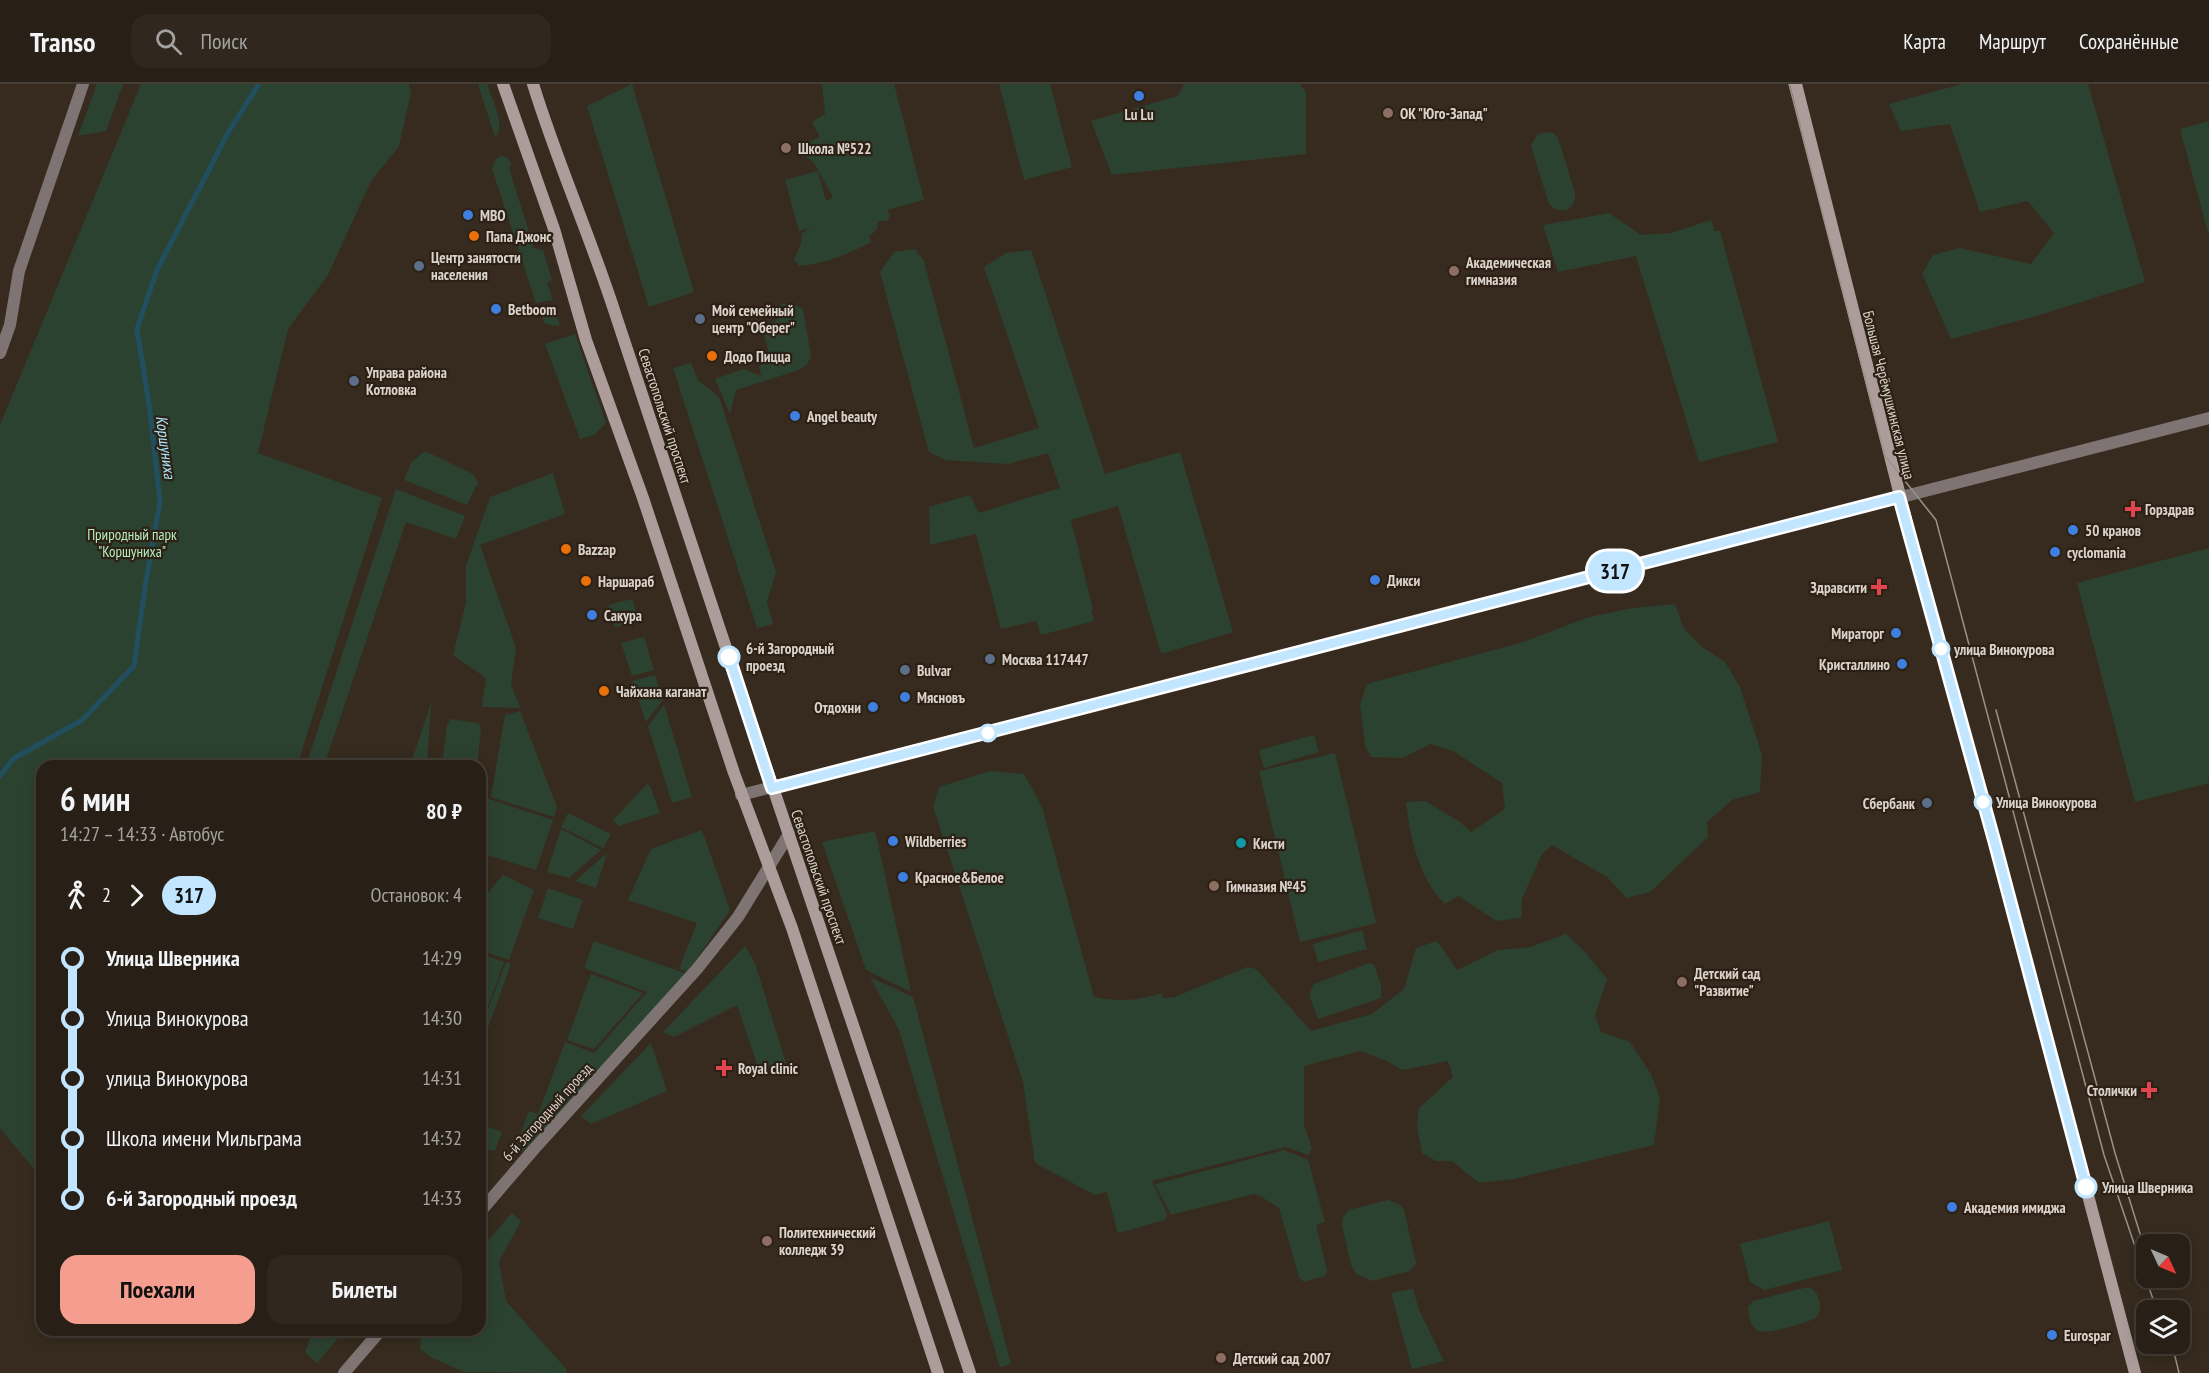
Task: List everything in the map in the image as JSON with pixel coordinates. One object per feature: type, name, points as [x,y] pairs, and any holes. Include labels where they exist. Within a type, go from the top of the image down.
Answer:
[{"type":"main road","points":[[503,84],[554,229],[586,340],[643,498],[741,795],[770,867],[938,1373]]},
{"type":"main road","name":"Севастопольский проспект","points":[[532,84],[615,313],[772,788],[970,1373]]},
{"type":"main road","name":"Большая Черёмушкинская улица","points":[[1796,84],[1899,497],[1991,831],[2135,1373]]},
{"type":"street","points":[[0,353],[10,325],[19,271],[83,84]]},
{"type":"street","points":[[741,795],[2209,418]]},
{"type":"street","name":"6-й Загородный проезд","points":[[486,1205],[581,1096],[697,969],[738,917],[789,834]]},
{"type":"street","points":[[344,1373],[376,1336]]},
{"type":"green space","points":[[97,84],[123,84],[106,131],[78,136]]},
{"type":"green space","name":"Природный парк \"Коршуниха\"","points":[[141,84],[409,84],[411,93],[399,146],[371,181],[328,275],[288,329],[258,453],[382,498],[299,760],[36,760],[36,1172],[0,1128],[0,425]]},
{"type":"green space","points":[[478,84],[487,84],[497,112],[499,126],[495,137]]},
{"type":"green space","points":[[632,84],[694,292],[649,307],[587,106]]},
{"type":"green space","points":[[822,84],[894,84],[924,200],[887,210],[890,216],[887,221],[878,221],[877,229],[869,237],[872,242],[827,261],[799,266],[794,259],[801,244],[802,233],[811,228],[799,231],[785,180],[818,171],[826,201],[833,197],[814,163],[804,155],[808,142],[820,137],[812,122],[825,114]]},
{"type":"green space","points":[[999,84],[1050,84],[1072,167],[1024,180]]},
{"type":"green space","points":[[1184,84],[1300,84],[1306,93],[1306,154],[1112,175],[1091,121],[1178,96]]},
{"type":"green space","points":[[1962,84],[2088,84],[2145,282],[2043,314],[1951,339],[1922,274],[1933,255],[1960,248],[2031,264],[2054,233],[2028,201],[1980,212],[1950,124],[1901,131],[1889,104]]},
{"type":"green space","points":[[2209,121],[2209,232],[2208,232],[2180,129]]},
{"type":"green space","points":[[1546,132],[1553,133],[1558,138],[1575,193],[1573,204],[1563,211],[1549,204],[1531,146],[1537,135]]},
{"type":"green space","points":[[501,156],[507,157],[511,163],[509,168],[534,248],[543,250],[552,280],[547,283],[553,300],[536,303],[492,169],[496,159]]},
{"type":"green space","points":[[1609,213],[1641,235],[1671,233],[1711,220],[1715,231],[1720,231],[1778,442],[1699,462],[1636,256],[1558,272],[1543,225]]},
{"type":"green space","points":[[915,249],[924,261],[974,448],[1039,428],[984,267],[1006,253],[1031,250],[1105,474],[1180,452],[1233,632],[1161,654],[1118,506],[1071,520],[1094,621],[1041,635],[1036,621],[1001,629],[976,534],[930,545],[929,507],[970,495],[979,513],[1060,488],[1048,453],[1008,464],[945,460],[929,452],[880,272],[894,252]]},
{"type":"green space","points":[[793,304],[803,309],[811,356],[807,365],[796,371],[736,390],[730,414],[715,379],[743,369],[761,376],[759,366],[768,362],[770,358],[762,325],[774,322],[780,316],[778,306]]},
{"type":"green space","points":[[554,305],[560,325],[553,326],[544,323],[540,310]]},
{"type":"green space","points":[[575,334],[606,423],[594,435],[580,439],[545,344]]},
{"type":"green space","points":[[691,363],[698,380],[719,397],[776,572],[767,602],[773,624],[757,628],[673,368]]},
{"type":"green space","points":[[425,451],[473,474],[478,483],[467,505],[404,480],[411,463]]},
{"type":"green space","points":[[553,473],[565,514],[480,545],[516,648],[511,684],[520,708],[482,707],[486,678],[453,655],[466,603],[466,566],[490,497]]},
{"type":"green space","points":[[396,489],[465,516],[456,539],[406,522],[326,760],[308,760]]},
{"type":"green space","points":[[2209,548],[2209,783],[2135,802],[2077,583]]},
{"type":"green space","points":[[632,599],[639,620],[615,627],[608,605]]},
{"type":"green space","points":[[1675,604],[1684,629],[1702,647],[1725,662],[1740,687],[1762,755],[1760,792],[1732,800],[1707,822],[1708,837],[1650,892],[1627,898],[1607,877],[1552,845],[1542,854],[1522,899],[1521,918],[1497,921],[1458,896],[1445,904],[1428,882],[1417,857],[1406,802],[1425,801],[1460,822],[1471,832],[1505,809],[1502,783],[1453,751],[1431,744],[1402,758],[1371,757],[1365,746],[1360,704],[1367,684],[1520,643],[1589,617],[1633,608]]},
{"type":"green space","points":[[644,637],[654,670],[632,676],[621,643]]},
{"type":"green space","points":[[655,675],[663,700],[646,722],[632,681]]},
{"type":"green space","points":[[431,703],[427,760],[412,760]]},
{"type":"green space","points":[[664,705],[692,797],[672,803],[648,726]]},
{"type":"green space","points":[[520,711],[557,807],[554,817],[491,797],[505,715]]},
{"type":"green space","points":[[450,719],[479,723],[481,729],[478,760],[443,760],[447,725]]},
{"type":"green space","points":[[1314,735],[1319,752],[1264,768],[1259,750]]},
{"type":"green space","points":[[1335,753],[1376,923],[1300,942],[1259,771]]},
{"type":"green space","points":[[990,771],[1024,774],[1042,807],[1094,997],[1128,1000],[1162,993],[1163,998],[1175,997],[1247,967],[1256,969],[1311,1031],[1372,1014],[1404,989],[1416,948],[1437,941],[1457,970],[1498,950],[1530,947],[1566,934],[1586,953],[1607,979],[1595,1015],[1601,1032],[1630,1042],[1651,1074],[1660,1098],[1654,1145],[1514,1179],[1479,1183],[1452,1161],[1436,1161],[1422,1153],[1417,1126],[1419,1108],[1453,1077],[1448,1061],[1402,1070],[1387,1061],[1360,1051],[1304,1066],[1304,1125],[1312,1149],[1308,1155],[1286,1147],[1152,1181],[1167,1214],[1165,1220],[1119,1233],[1107,1192],[1095,1195],[1035,1163],[1023,1082],[933,806],[939,787]]},
{"type":"green space","points":[[647,784],[650,786],[660,813],[619,826],[613,820]]},
{"type":"green space","points":[[486,798],[553,820],[536,870],[486,855]]},
{"type":"green space","points":[[568,813],[611,834],[603,848],[561,827]]},
{"type":"green space","points":[[561,829],[601,850],[569,878],[547,872]]},
{"type":"green space","points":[[702,830],[730,910],[688,972],[679,969],[697,923],[628,900],[651,849]]},
{"type":"green space","points":[[875,831],[911,992],[866,970],[822,842]]},
{"type":"green space","points":[[607,853],[596,888],[575,881]]},
{"type":"green space","points":[[503,875],[534,890],[509,960],[486,952],[486,895]]},
{"type":"green space","points":[[548,888],[583,900],[573,929],[538,918]]},
{"type":"green space","points":[[1362,930],[1367,949],[1318,962],[1313,944]]},
{"type":"green space","points":[[594,941],[687,974],[526,1153],[515,1148],[529,1111],[538,1114],[565,1042],[594,1053],[647,992],[584,968]]},
{"type":"green space","points":[[745,946],[755,963],[786,1063],[760,1073],[737,1005],[674,1037],[663,1032]]},
{"type":"green space","points":[[486,955],[504,962],[486,1012]]},
{"type":"green space","points":[[506,962],[511,964],[486,1033],[486,1014]]},
{"type":"green space","points":[[1369,963],[1374,965],[1381,985],[1381,998],[1318,1019],[1309,995],[1314,984]]},
{"type":"green space","points":[[591,974],[643,993],[594,1049],[567,1040]]},
{"type":"green space","points":[[870,977],[913,997],[1011,1364],[1000,1367],[899,1030]]},
{"type":"green space","points":[[651,1043],[667,1091],[591,1124],[581,1116]]},
{"type":"green space","points":[[486,1126],[502,1132],[495,1151],[486,1149]]},
{"type":"green space","points":[[1284,1150],[1308,1160],[1325,1222],[1316,1225],[1327,1270],[1325,1276],[1304,1282],[1299,1277],[1279,1208],[1254,1194],[1171,1215],[1155,1184]]},
{"type":"green space","points":[[1388,1200],[1400,1205],[1404,1210],[1416,1263],[1410,1271],[1372,1281],[1356,1274],[1351,1265],[1342,1225],[1343,1217],[1349,1210]]},
{"type":"green space","points":[[512,1213],[521,1221],[499,1261],[506,1301],[567,1370],[566,1373],[464,1372],[431,1357],[420,1349],[421,1336],[486,1336],[486,1243]]},
{"type":"green space","points":[[1829,1221],[1842,1270],[1764,1290],[1750,1282],[1740,1244]]},
{"type":"green space","points":[[1811,1288],[1818,1298],[1820,1309],[1817,1317],[1800,1324],[1766,1332],[1755,1329],[1749,1317],[1748,1307],[1753,1301]]},
{"type":"green space","points":[[1413,1289],[1419,1310],[1444,1361],[1412,1369],[1391,1293]]},
{"type":"green space","points":[[311,1336],[340,1336],[317,1363],[305,1352]]},
{"type":"waterway","name":"Коршуниха","points":[[0,776],[13,759],[82,720],[134,666],[160,502],[150,411],[137,329],[157,270],[229,131],[259,84]]},
{"type":"tram line","points":[[1789,84],[1885,456],[1936,520],[2104,1155],[2153,1300]]},
{"type":"tram line","points":[[1996,710],[2115,1153],[2140,1234]]},
{"type":"tram line","points":[[2174,1354],[2179,1373]]},
{"type":"bus line","name":"317","points":[[729,657],[772,788],[1899,497],[1994,840],[2086,1187]]},
{"type":"place","name":"Lu Lu","points":[[1139,96]]},
{"type":"place","name":"ОК \"Юго-Запад\"","points":[[1388,113]]},
{"type":"place","name":"Школа №522","points":[[786,148]]},
{"type":"place","name":"МВО","points":[[468,215]]},
{"type":"place","name":"Папа Джонс","points":[[474,236]]},
{"type":"place","name":"Центр занятости населения","points":[[419,266]]},
{"type":"place","name":"Академическая гимназия","points":[[1454,271]]},
{"type":"place","name":"Betboom","points":[[496,309]]},
{"type":"place","name":"Мой семейный центр \"Оберег\"","points":[[700,319]]},
{"type":"place","name":"Додо Пицца","points":[[712,356]]},
{"type":"place","name":"Управа района Котловка","points":[[354,381]]},
{"type":"place","name":"Angel beauty","points":[[795,416]]},
{"type":"place","name":"Горздрав","points":[[2133,509]]},
{"type":"place","name":"50 кранов","points":[[2073,530]]},
{"type":"place","name":"Bazzap","points":[[566,549]]},
{"type":"place","name":"cyclomania","points":[[2055,552]]},
{"type":"place","name":"Дикси","points":[[1375,580]]},
{"type":"place","name":"Наршараб","points":[[586,581]]},
{"type":"place","name":"Здравсити","points":[[1879,587]]},
{"type":"place","name":"Сакура","points":[[592,615]]},
{"type":"place","name":"Мираторг","points":[[1896,633]]},
{"type":"place","name":"улица Винокурова","points":[[1941,649]]},
{"type":"place","name":"6-й Загородный проезд","points":[[729,657]]},
{"type":"place","name":"Москва 117447","points":[[990,659]]},
{"type":"place","name":"Кристаллино","points":[[1902,664]]},
{"type":"place","name":"Bulvar","points":[[905,670]]},
{"type":"place","name":"Чайхана каганат","points":[[604,691]]},
{"type":"place","name":"Мясновъ","points":[[905,697]]},
{"type":"place","name":"Отдохни","points":[[873,707]]},
{"type":"place","name":"Улица Винокурова","points":[[1983,802]]},
{"type":"place","name":"Сбербанк","points":[[1927,803]]},
{"type":"place","name":"Wildberries","points":[[893,841]]},
{"type":"place","name":"Кисти","points":[[1241,843]]},
{"type":"place","name":"Красное&Белое","points":[[903,877]]},
{"type":"place","name":"Гимназия №45","points":[[1214,886]]},
{"type":"place","name":"Детский сад \"Развитие\"","points":[[1682,982]]},
{"type":"place","name":"Royal clinic","points":[[724,1068]]},
{"type":"place","name":"Столички","points":[[2149,1090]]},
{"type":"place","name":"Улица Шверника","points":[[2086,1187]]},
{"type":"place","name":"Академия имиджа","points":[[1952,1207]]},
{"type":"place","name":"Политехнический колледж 39","points":[[767,1241]]},
{"type":"place","name":"Eurospar","points":[[2052,1335]]},
{"type":"place","name":"Детский сад 2007","points":[[1221,1358]]}]
